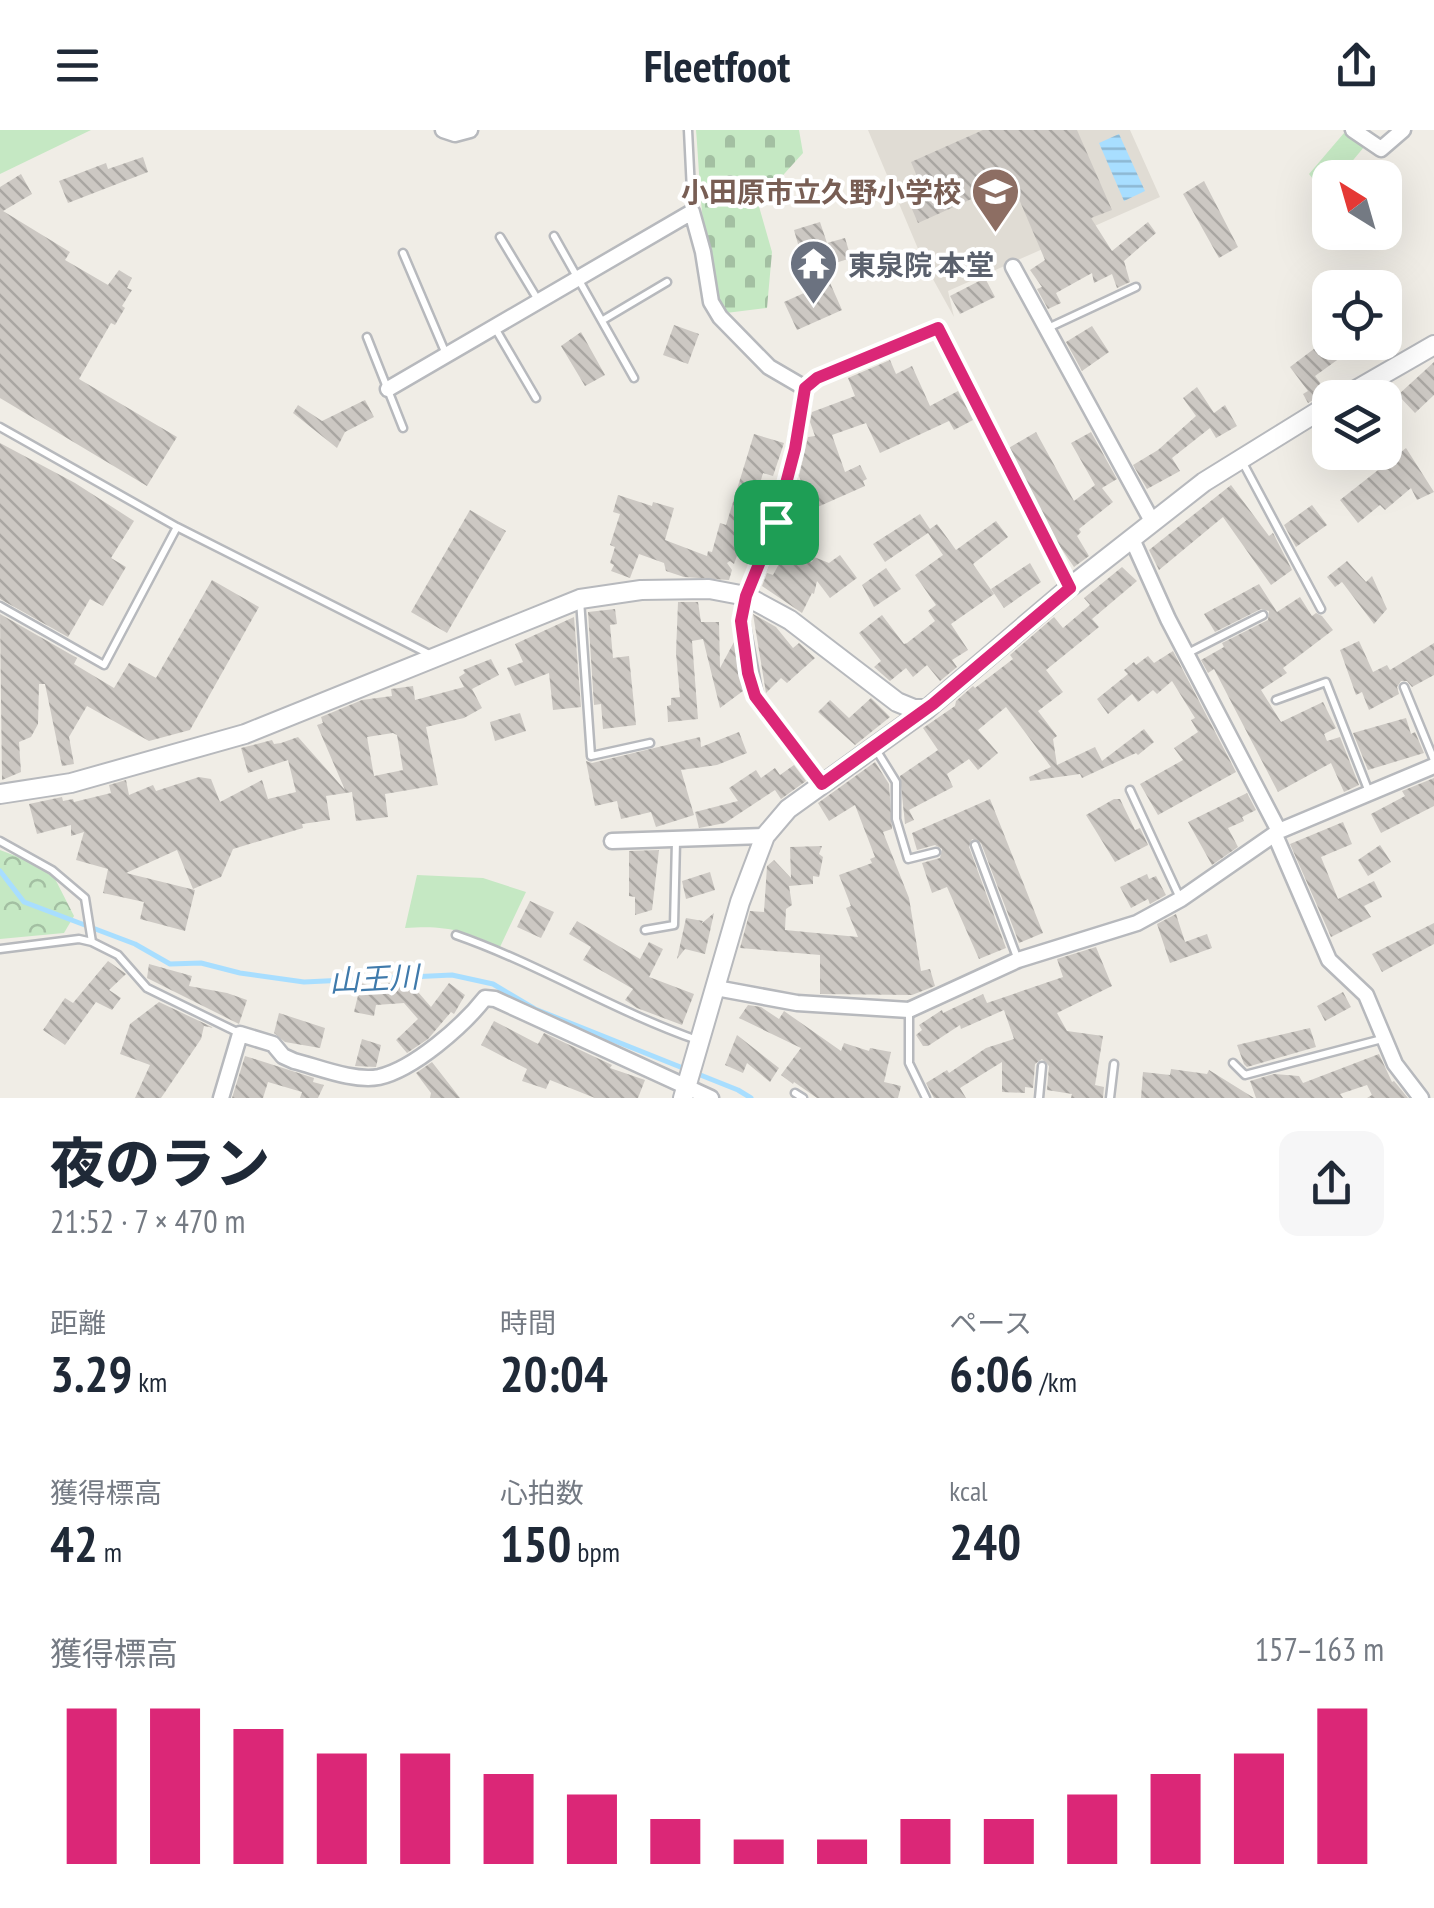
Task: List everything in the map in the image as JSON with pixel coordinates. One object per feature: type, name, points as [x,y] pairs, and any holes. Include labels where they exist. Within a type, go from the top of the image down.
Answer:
[{"type":"street","points":[[443,130],[455,134],[470,130]]},
{"type":"street","points":[[1353,130],[1381,149],[1402,130]]},
{"type":"street","points":[[388,389],[692,212],[711,302],[720,317],[770,368],[805,388],[795,449],[776,522],[746,596],[741,621],[755,696],[822,784]]},
{"type":"street","points":[[1014,267],[1152,523]]},
{"type":"street","points":[[1374,380],[1434,346]]},
{"type":"street","points":[[684,1092],[740,902],[764,836],[788,809],[927,709],[1152,523],[1240,458],[1312,415]]},
{"type":"street","points":[[1132,539],[1168,619],[1277,833],[1328,960],[1366,995],[1395,1064],[1421,1098]]},
{"type":"street","points":[[0,794],[71,783],[245,734],[580,599],[641,590],[708,588],[746,596],[790,620],[896,702],[917,710],[927,709]]},
{"type":"street","points":[[716,988],[797,1003],[909,1010],[1018,960],[1137,922],[1181,899],[1277,833],[1434,763]]},
{"type":"street","points":[[612,841],[764,836]]},
{"type":"street","points":[[221,1098],[240,1034],[273,1044],[294,1061],[376,1078],[434,1047],[466,1022],[485,998],[495,999],[684,1092],[711,1098]]},
{"type":"lane","points":[[688,130],[692,212]]},
{"type":"lane","points":[[554,236],[634,378]]},
{"type":"lane","points":[[500,237],[538,301]]},
{"type":"lane","points":[[403,254],[446,355]]},
{"type":"lane","points":[[603,320],[666,282]]},
{"type":"lane","points":[[1047,328],[1136,288]]},
{"type":"lane","points":[[495,327],[536,398]]},
{"type":"lane","points":[[805,388],[817,378],[938,328],[1070,588]]},
{"type":"lane","points":[[367,337],[403,428]]},
{"type":"lane","points":[[0,427],[177,527],[436,658]]},
{"type":"lane","points":[[1240,458],[1322,609]]},
{"type":"lane","points":[[0,606],[104,665],[177,527]]},
{"type":"lane","points":[[580,599],[591,756],[650,743]]},
{"type":"lane","points":[[1187,653],[1264,615]]},
{"type":"lane","points":[[1276,700],[1326,682],[1369,792]]},
{"type":"lane","points":[[1404,687],[1434,763]]},
{"type":"lane","points":[[874,747],[896,782],[896,819],[908,859],[936,852]]},
{"type":"lane","points":[[1130,790],[1181,899]]},
{"type":"lane","points":[[644,930],[674,924],[676,839]]},
{"type":"lane","points":[[0,841],[52,870],[85,898],[92,939]]},
{"type":"lane","points":[[975,845],[1018,960]]},
{"type":"lane","points":[[456,935],[697,1046]]},
{"type":"lane","points":[[0,950],[92,939],[118,955],[147,988],[240,1034]]},
{"type":"lane","points":[[909,1010],[909,1063],[926,1098]]},
{"type":"lane","points":[[1234,1063],[1246,1075],[1383,1039]]},
{"type":"lane","points":[[1110,1098],[1114,1064]]},
{"type":"lane","points":[[1039,1098],[1042,1066]]},
{"type":"shaded area","name":"小田原市立久野小学校","points":[[868,130],[1130,130],[1160,197],[948,291],[954,317],[924,263]]},
{"type":"green space","points":[[0,130],[91,130],[0,174]]},
{"type":"green space","points":[[696,130],[799,130],[803,153],[758,203],[772,252],[767,308],[726,313],[718,297],[707,252]]},
{"type":"green space","points":[[1344,133],[1364,147],[1353,160],[1321,160]]},
{"type":"green space","points":[[0,850],[50,869],[74,916],[64,933],[0,939]]},
{"type":"green space","points":[[417,875],[483,878],[526,892],[500,947],[454,930],[405,928]]},
{"type":"water","points":[[1119,134],[1145,191],[1124,201],[1099,143]]},
{"type":"building","points":[[983,130],[1077,130],[1112,210],[1091,218],[1112,251],[1148,222],[1156,233],[1124,261],[1130,282],[1117,288],[1112,274],[1094,283],[1092,273],[1056,293],[1061,303],[1048,309],[1037,289],[1042,287],[1030,270],[1045,260],[1016,192],[981,207],[976,197],[918,223],[905,193],[921,186],[911,162]]},
{"type":"building","points":[[143,157],[148,172],[68,203],[59,181],[106,163],[108,169]]},
{"type":"building","points":[[21,174],[32,194],[3,211],[70,252],[65,260],[108,285],[119,270],[132,278],[127,288],[132,290],[122,306],[125,308],[115,325],[111,323],[79,379],[177,437],[147,486],[0,398],[0,187]]},
{"type":"building","points":[[1204,181],[1238,247],[1219,258],[1183,194]]},
{"type":"building","points":[[820,222],[827,243],[845,238],[851,258],[823,267],[842,310],[797,330],[784,302],[804,293],[792,253],[800,251],[794,230]]},
{"type":"building","points":[[985,278],[995,297],[960,314],[950,296]]},
{"type":"building","points":[[674,325],[699,334],[688,364],[663,355]]},
{"type":"building","points":[[1092,326],[1109,352],[1082,371],[1066,342]]},
{"type":"building","points":[[581,332],[605,375],[585,386],[561,346]]},
{"type":"building","points":[[1312,350],[1312,360],[1337,360],[1315,376],[1318,380],[1312,380],[1312,401],[1308,403],[1303,394],[1308,391],[1290,367]]},
{"type":"building","points":[[890,360],[896,374],[912,366],[930,406],[958,391],[973,420],[954,430],[949,421],[880,453],[866,423],[832,435],[845,472],[860,465],[867,479],[863,481],[865,486],[804,513],[799,500],[805,498],[805,491],[799,476],[808,437],[815,436],[810,422],[812,412],[855,396],[848,378]]},
{"type":"building","points":[[1434,362],[1434,395],[1415,413],[1402,399],[1402,391]]},
{"type":"building","points":[[1197,387],[1214,413],[1225,405],[1237,426],[1216,438],[1210,428],[1172,458],[1180,471],[1147,489],[1133,465],[1158,450],[1196,416],[1183,398]]},
{"type":"building","points":[[365,400],[374,417],[345,432],[337,448],[293,413],[298,405],[322,421]]},
{"type":"building","points":[[1036,432],[1074,501],[1095,485],[1071,443],[1091,432],[1117,479],[1102,488],[1113,502],[1079,529],[1077,536],[1089,556],[1074,567],[1048,529],[1007,449]]},
{"type":"building","points":[[754,434],[784,443],[773,476],[763,473],[741,551],[734,564],[727,563],[732,570],[729,580],[684,577],[666,571],[664,563],[639,554],[630,578],[611,571],[615,547],[610,545],[620,514],[613,512],[618,495],[652,506],[653,502],[674,508],[665,540],[707,556],[708,551],[712,552],[720,523],[726,525]]},
{"type":"building","points":[[0,443],[75,483],[134,521],[111,558],[126,567],[103,606],[90,599],[68,637],[0,599]]},
{"type":"building","points":[[1406,448],[1434,492],[1417,500],[1411,488],[1385,510],[1380,505],[1358,523],[1340,500],[1378,470],[1402,470],[1402,451]]},
{"type":"building","points":[[1231,485],[1269,536],[1273,533],[1292,570],[1271,585],[1223,517],[1159,570],[1149,550]]},
{"type":"building","points":[[1312,505],[1327,525],[1296,547],[1284,525]]},
{"type":"building","points":[[470,510],[506,531],[447,633],[411,612]]},
{"type":"building","points":[[920,514],[930,529],[937,524],[956,550],[996,521],[1008,537],[973,564],[994,594],[951,624],[968,650],[952,660],[957,667],[940,681],[927,665],[913,677],[906,668],[890,681],[874,667],[881,661],[859,633],[882,615],[904,644],[935,621],[928,611],[936,605],[915,575],[943,555],[928,533],[885,562],[873,544]]},
{"type":"building","points":[[786,551],[812,562],[814,557],[829,563],[840,555],[857,578],[830,598],[817,581],[802,613],[762,586],[767,573],[773,575]]},
{"type":"building","points":[[1347,561],[1366,582],[1372,576],[1387,609],[1374,624],[1342,582],[1335,587],[1327,577]]},
{"type":"building","points":[[1030,563],[1041,582],[1004,608],[991,589]]},
{"type":"building","points":[[1122,567],[1137,581],[1092,619],[1099,627],[1046,670],[1063,692],[1038,711],[1057,736],[1053,739],[1057,765],[1095,747],[1102,761],[1144,729],[1154,742],[1138,755],[1082,778],[1080,774],[1030,781],[1029,777],[1051,767],[1006,707],[978,730],[998,753],[978,770],[969,759],[947,774],[953,787],[909,810],[914,820],[905,824],[900,776],[938,750],[923,728],[1013,659],[1010,655],[1054,617],[1063,628],[1090,605],[1084,598]]},
{"type":"building","points":[[886,568],[901,589],[874,607],[862,585]]},
{"type":"building","points":[[212,580],[259,607],[190,730],[149,741],[87,706],[69,737],[74,764],[62,766],[45,684],[39,684],[38,724],[31,737],[19,742],[21,772],[2,780],[0,614],[77,658],[74,664],[114,688],[129,663],[156,678]]},
{"type":"building","points":[[1259,584],[1277,612],[1300,597],[1312,616],[1322,616],[1333,630],[1283,668],[1287,673],[1261,690],[1281,722],[1323,702],[1336,728],[1324,734],[1327,741],[1340,737],[1359,785],[1344,792],[1331,763],[1278,792],[1214,669],[1208,673],[1201,660],[1224,647],[1222,643],[1268,620],[1269,611],[1261,609],[1215,632],[1204,614]]},
{"type":"building","points":[[678,602],[698,602],[701,622],[719,622],[720,668],[734,642],[743,691],[720,708],[703,639],[692,641],[698,719],[668,722],[667,706],[671,705],[671,698],[680,697],[676,653]]},
{"type":"building","points":[[615,609],[617,624],[610,625],[613,658],[629,656],[636,725],[603,729],[601,704],[594,705],[588,612]]},
{"type":"building","points":[[753,614],[776,627],[793,648],[799,643],[815,658],[787,683],[781,678],[766,693]]},
{"type":"building","points":[[574,617],[581,707],[553,710],[549,673],[515,686],[507,668],[523,662],[515,644]]},
{"type":"building","points":[[1359,641],[1373,672],[1387,665],[1390,670],[1434,643],[1434,675],[1412,687],[1401,681],[1397,687],[1399,694],[1369,710],[1362,692],[1356,695],[1340,650]]},
{"type":"building","points":[[1173,651],[1236,772],[1158,815],[1140,784],[1183,760],[1174,748],[1198,732],[1191,720],[1195,718],[1172,681],[1157,694],[1153,690],[1138,702],[1132,694],[1108,714],[1097,699],[1128,674],[1124,670],[1134,662],[1136,665],[1148,656],[1154,663]]},
{"type":"building","points":[[491,659],[499,675],[472,689],[482,708],[464,718],[426,727],[438,785],[385,794],[388,817],[356,821],[352,792],[326,796],[330,820],[302,824],[303,828],[233,849],[221,877],[193,889],[177,850],[126,873],[195,890],[185,931],[140,919],[144,902],[103,893],[108,869],[76,860],[84,832],[71,836],[71,825],[37,834],[29,804],[62,797],[63,801],[74,802],[111,793],[109,785],[126,780],[129,795],[153,785],[156,791],[199,777],[211,779],[220,802],[262,780],[268,799],[296,792],[288,760],[248,773],[241,748],[272,740],[274,744],[298,737],[345,790],[317,725],[323,723],[321,717],[362,700],[392,696],[391,689],[413,686],[415,700],[464,687],[459,677],[465,673],[463,670]],"holes":[[[397,735],[403,770],[374,776],[367,737]]]},
{"type":"building","points":[[871,698],[890,717],[855,745],[818,712],[830,700],[849,718]]},
{"type":"building","points":[[520,713],[526,731],[495,741],[490,722]]},
{"type":"building","points":[[1406,718],[1424,753],[1368,770],[1353,733]]},
{"type":"building","points":[[739,732],[747,753],[717,765],[681,770],[694,815],[656,827],[651,812],[621,819],[617,801],[595,806],[586,761],[592,763],[700,737],[701,747]]},
{"type":"building","points":[[875,762],[889,784],[892,829],[883,832],[909,898],[921,971],[930,969],[935,986],[912,995],[820,994],[820,955],[740,948],[750,911],[764,912],[767,866],[774,860],[791,878],[790,847],[822,846],[819,854],[823,857],[819,877],[813,876],[813,884],[789,886],[792,905],[786,909],[785,930],[858,937],[839,875],[872,863],[870,859],[875,857],[855,805],[829,821],[818,803]]},
{"type":"building","points":[[794,765],[806,781],[781,799],[775,790],[725,823],[699,828],[695,812],[738,801],[729,788],[756,770],[761,778],[775,768],[780,775]]},
{"type":"building","points":[[1434,778],[1434,806],[1381,833],[1371,814],[1405,796],[1402,791]]},
{"type":"building","points":[[1247,793],[1256,810],[1228,828],[1238,847],[1212,865],[1188,822]]},
{"type":"building","points":[[990,799],[1043,933],[1019,943],[981,843],[972,839],[969,847],[1006,948],[979,959],[947,887],[932,893],[922,863],[940,858],[942,849],[935,845],[917,850],[912,833]]},
{"type":"building","points":[[1120,799],[1135,830],[1140,828],[1148,845],[1115,862],[1086,815]]},
{"type":"building","points":[[1343,822],[1352,844],[1321,857],[1338,899],[1374,881],[1382,897],[1364,906],[1371,917],[1331,937],[1290,844]]},
{"type":"building","points":[[1380,845],[1391,862],[1368,876],[1358,860]]},
{"type":"building","points":[[659,850],[652,910],[635,915],[635,897],[629,896],[629,851]]},
{"type":"building","points":[[710,872],[715,890],[686,899],[682,881]]},
{"type":"building","points":[[1147,874],[1149,879],[1156,876],[1166,895],[1131,908],[1120,887]]},
{"type":"building","points":[[530,901],[554,912],[541,938],[517,927]]},
{"type":"building","points":[[714,913],[705,954],[685,949],[677,959],[686,918],[703,921],[701,924]]},
{"type":"building","points":[[1176,914],[1185,942],[1207,934],[1212,948],[1170,963],[1157,924]]},
{"type":"building","points":[[577,921],[640,959],[649,942],[663,949],[649,977],[694,994],[682,1025],[637,1008],[625,1000],[633,989],[583,960],[591,947],[569,934]]},
{"type":"building","points":[[1434,923],[1434,944],[1382,972],[1372,954]]},
{"type":"building","points":[[1096,947],[1112,986],[1057,1013],[1067,1031],[1103,1036],[1095,1085],[1104,1087],[1103,1098],[1071,1098],[1072,1094],[1047,1090],[1049,1066],[1042,1059],[1035,1064],[1033,1088],[1025,1087],[1025,1093],[1002,1092],[1002,1062],[960,1088],[966,1098],[934,1098],[926,1083],[986,1048],[1014,1039],[1004,1010],[961,1029],[960,1025],[928,1046],[923,1046],[916,1035],[922,1030],[919,1025],[942,1010],[943,1013],[983,994],[987,1003],[1063,977],[1057,959]]},
{"type":"building","points":[[108,961],[126,974],[109,990],[121,998],[112,1010],[96,1002],[65,1045],[43,1030],[65,998],[73,1003]]},
{"type":"building","points":[[149,964],[192,976],[189,986],[247,1000],[239,1024],[147,978]]},
{"type":"building","points":[[418,982],[418,992],[431,1007],[449,983],[465,995],[454,1014],[451,1012],[428,1039],[407,1053],[396,1040],[418,1019],[404,1003],[376,1005],[374,1016],[354,1012],[361,983],[389,992],[388,983]]},
{"type":"building","points":[[1343,992],[1351,1007],[1325,1021],[1317,1006]]},
{"type":"building","points":[[159,1002],[214,1028],[204,1026],[201,1039],[161,1098],[135,1098],[150,1065],[120,1054],[130,1024]]},
{"type":"building","points":[[748,1005],[761,1007],[779,1019],[784,1011],[841,1051],[844,1043],[869,1051],[870,1048],[891,1052],[884,1082],[901,1086],[898,1098],[817,1098],[793,1084],[781,1075],[801,1048],[739,1018]]},
{"type":"building","points":[[279,1013],[325,1028],[320,1048],[285,1042],[274,1033]]},
{"type":"building","points":[[494,1021],[538,1044],[544,1033],[612,1065],[610,1068],[645,1080],[638,1098],[595,1098],[550,1080],[546,1089],[522,1081],[527,1069],[481,1045]]},
{"type":"building","points":[[1310,1028],[1316,1047],[1247,1067],[1244,1064],[1237,1045]]},
{"type":"building","points":[[737,1035],[779,1068],[770,1082],[747,1063],[743,1073],[725,1065]]},
{"type":"building","points":[[362,1039],[381,1045],[376,1067],[355,1066]]},
{"type":"building","points":[[1379,1054],[1392,1082],[1408,1098],[1367,1098],[1372,1095],[1367,1085],[1340,1094],[1343,1098],[1256,1098],[1250,1081],[1274,1074],[1299,1076],[1303,1083]]},
{"type":"building","points":[[245,1056],[314,1078],[313,1082],[324,1085],[318,1098],[300,1098],[302,1092],[268,1082],[263,1098],[232,1098]]},
{"type":"building","points":[[432,1062],[460,1098],[430,1098],[431,1093],[416,1073]]},
{"type":"building","points":[[1171,1069],[1207,1074],[1209,1070],[1254,1098],[1141,1098],[1143,1072],[1170,1075]]},
{"type":"waterway","name":"山王川","points":[[0,871],[24,902],[135,944],[170,964],[201,963],[304,982],[452,975],[493,984],[535,1009],[751,1098]]},
{"type":"place","name":"小田原市立久野小学校","points":[[996,234]]},
{"type":"place","name":"東泉院 本堂","points":[[813,306]]},
{"type":"route","points":[[938,328],[1070,588],[933,704],[822,784],[755,696],[742,640],[746,596],[776,522],[795,449],[805,388],[817,378],[938,328]]}]
